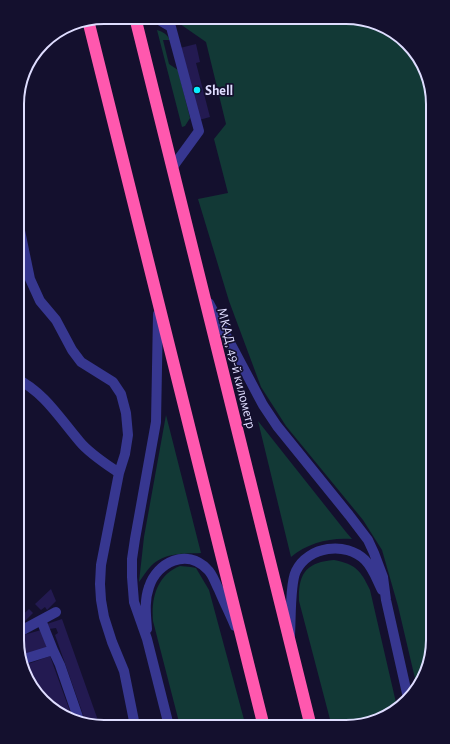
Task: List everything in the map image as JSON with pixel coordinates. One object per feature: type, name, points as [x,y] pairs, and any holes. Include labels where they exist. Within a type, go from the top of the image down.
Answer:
[{"type":"highway","name":"МКАД, 49-й километр","points":[[137,24],[309,720]]},
{"type":"highway","points":[[89,26],[262,720]]},
{"type":"street","points":[[166,24],[171,27],[199,130],[172,168]]},
{"type":"street","points":[[24,250],[30,279],[40,301],[56,320],[72,350],[81,362],[113,382],[121,394],[126,413],[128,436],[125,454],[119,473],[101,565],[101,595],[104,617],[128,684],[134,720]]},
{"type":"street","points":[[203,294],[235,351],[263,406],[277,426],[368,540],[380,568],[407,692]]},
{"type":"street","points":[[158,302],[156,422],[135,539],[132,568],[134,602],[147,639],[167,720]]},
{"type":"street","points":[[24,382],[28,384],[55,412],[81,444],[119,473]]},
{"type":"street","points":[[290,641],[295,572],[303,561],[316,552],[330,549],[340,549],[350,551],[360,556],[371,567],[386,600]]},
{"type":"street","points":[[147,639],[146,602],[150,582],[156,573],[168,562],[175,559],[184,558],[198,562],[211,573],[245,647]]},
{"type":"street","points":[[24,629],[56,612]]},
{"type":"street","points":[[41,620],[60,665],[77,715]]},
{"type":"street","points":[[27,658],[53,650]]},
{"type":"green space","points":[[180,24],[356,25],[376,30],[395,41],[409,55],[420,74],[426,99],[426,645],[422,665],[415,679],[398,606],[382,550],[363,520],[286,426],[261,387],[229,301],[198,199],[228,193],[214,139],[226,124],[206,42]]},
{"type":"green space","points":[[157,30],[168,36],[170,40],[163,40],[169,64],[178,70],[190,118],[185,126],[182,127]]},
{"type":"green space","points":[[166,415],[201,553],[181,554],[162,558],[151,566],[139,582],[144,537]]},
{"type":"green space","points":[[258,421],[352,539],[336,539],[320,542],[304,548],[291,557]]},
{"type":"green space","points":[[334,560],[353,566],[364,578],[370,590],[396,702],[376,714],[356,719],[330,720],[299,601],[300,583],[302,577],[310,567],[324,561]]},
{"type":"green space","points":[[180,566],[196,568],[209,590],[244,720],[178,720],[153,621],[153,604],[157,588],[166,575]]},
{"type":"building","points":[[196,44],[200,62],[196,63],[210,117],[199,120],[180,48]]},
{"type":"building","points":[[51,589],[56,601],[47,610],[45,607],[41,610],[35,604]]},
{"type":"building","points":[[29,609],[33,613],[24,622],[24,614]]},
{"type":"building","points":[[62,619],[98,719],[84,717],[55,635],[58,633],[56,628],[49,629],[47,624]]},
{"type":"building","points":[[41,630],[47,648],[26,655],[24,635]]},
{"type":"building","points":[[50,656],[70,712],[55,703],[41,689],[28,664]]},
{"type":"place","name":"Shell","points":[[197,90]]}]
